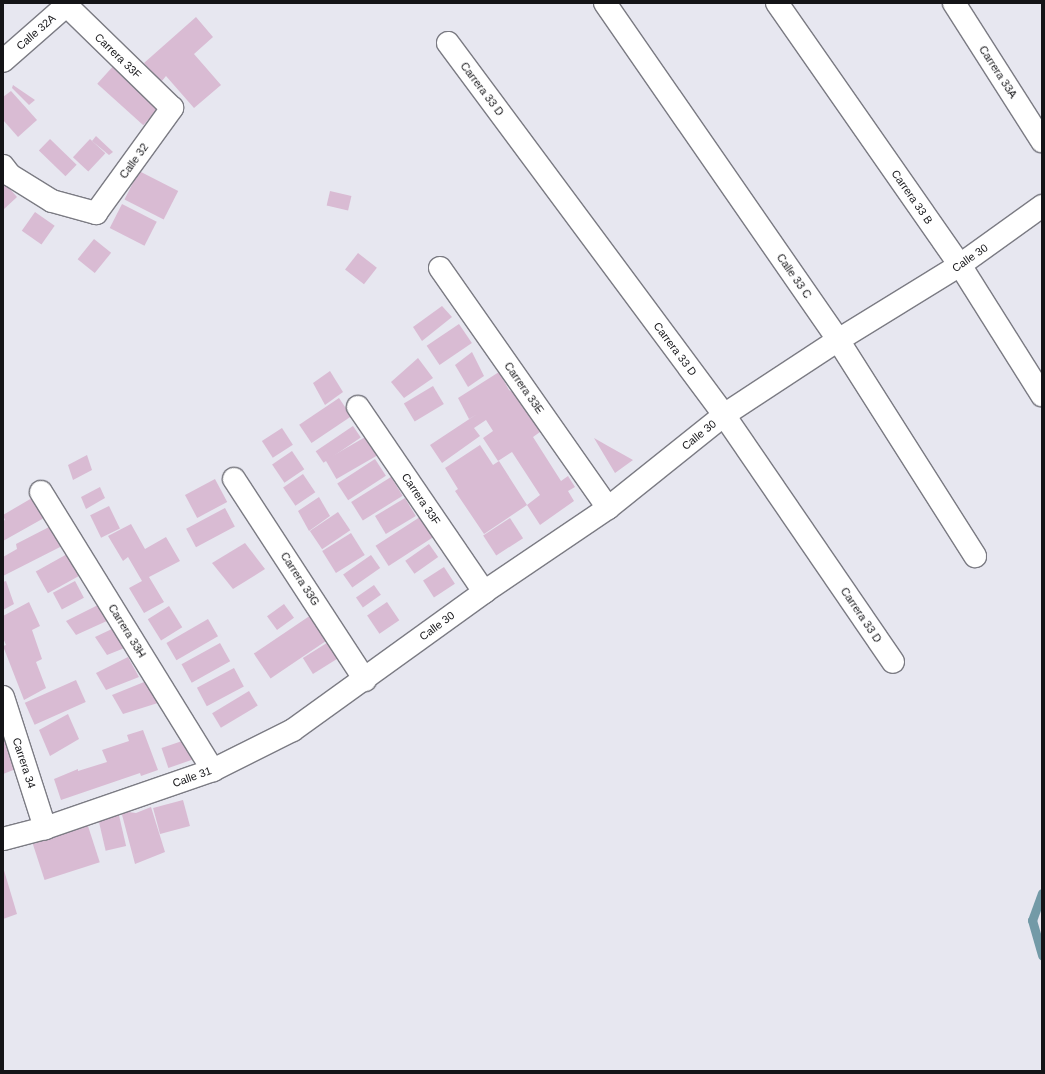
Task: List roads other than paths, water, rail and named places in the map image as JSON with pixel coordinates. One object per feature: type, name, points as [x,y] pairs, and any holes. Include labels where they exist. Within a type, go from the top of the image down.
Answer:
[{"type":"street","name":"Carrera 33 B","points":[[777,3],[960,266],[1042,394]]},
{"type":"street","name":"Carrera 33A","points":[[954,3],[1042,141]]},
{"type":"street","name":"Calle 32A","points":[[3,61],[66,4]]},
{"type":"street","name":"Carrera 33F","points":[[66,4],[172,108]]},
{"type":"street","name":"Calle 33 C","points":[[608,4],[838,340],[975,556]]},
{"type":"street","name":"Carrera 33 D","points":[[448,43],[724,415],[893,662]]},
{"type":"street","name":"Calle 32","points":[[3,166],[10,175],[52,201],[96,213],[172,108]]},
{"type":"street","name":"Calle 30","points":[[365,680],[484,592],[608,508],[724,415],[838,340],[960,266],[1042,206]]},
{"type":"street","name":"Carrera 33E","points":[[440,268],[608,508]]},
{"type":"street","name":"Carrera 33F","points":[[358,407],[484,592]]},
{"type":"street","name":"Carrera 33G","points":[[234,479],[365,680]]},
{"type":"street","name":"Carrera 33H","points":[[41,492],[213,770]]},
{"type":"street","name":"Calle 31","points":[[3,839],[45,828],[213,770],[293,730],[365,680]]},
{"type":"street","name":"Carrera 34","points":[[3,697],[45,828]]},
{"type":"waterway","points":[[1042,893],[1032,920],[1042,956]]}]
